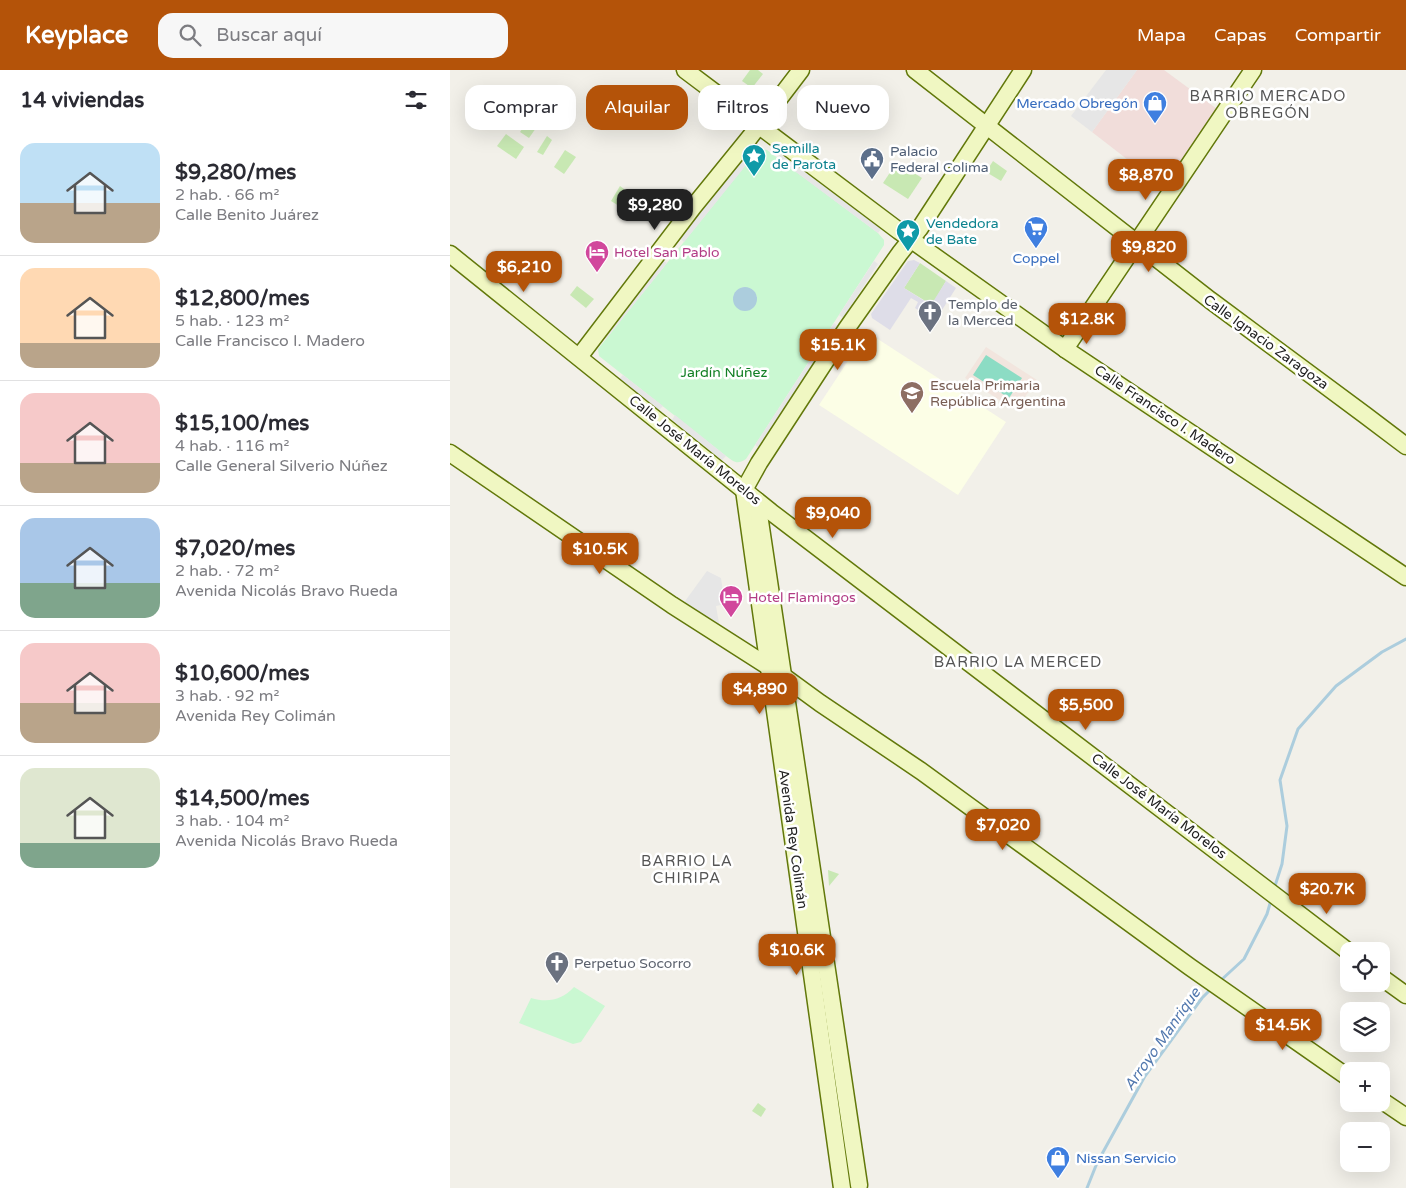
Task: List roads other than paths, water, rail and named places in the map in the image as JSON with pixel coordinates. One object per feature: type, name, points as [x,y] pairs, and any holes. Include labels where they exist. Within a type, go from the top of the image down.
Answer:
[{"type":"street","name":"Calle Francisco I. Madero","points":[[685,70],[705,85]]},
{"type":"street","points":[[787,88],[801,70]]},
{"type":"street","name":"Calle Ignacio Zaragoza","points":[[915,70],[1210,300],[1406,446]]},
{"type":"street","points":[[744,490],[759,463],[847,328],[910,239],[920,228],[1023,70]]},
{"type":"street","points":[[1066,349],[1253,70]]},
{"type":"street","points":[[579,357],[694,206],[755,130]]},
{"type":"street","name":"Calle Francisco I. Madero","points":[[763,130],[910,239],[1066,349],[1406,577]]},
{"type":"street","name":"Calle José María Morelos","points":[[450,254],[757,501],[1340,945]]},
{"type":"street","points":[[450,453],[668,602],[769,666],[921,771],[1202,976],[1340,1072]]},
{"type":"street","name":"Avenida Rey Colimán","points":[[744,490],[769,666],[854,1187]]},
{"type":"street","name":"Avenida Rey Colimán","points":[[757,501],[854,1187]]},
{"type":"street","points":[[1390,983],[1406,995]]},
{"type":"street","points":[[1390,1106],[1406,1117]]},
{"type":"water","points":[[745,287],[753,291],[757,299],[753,307],[745,311],[737,307],[733,299],[737,291]]},
{"type":"waterway","name":"Arroyo Manrique","points":[[1274,889],[1282,864],[1287,826],[1280,780],[1298,729],[1336,686],[1382,652],[1406,639]]},
{"type":"waterway","name":"Arroyo Manrique","points":[[1219,982],[1244,959],[1267,914],[1271,900]]},
{"type":"waterway","name":"Arroyo Manrique","points":[[1087,1188],[1097,1163],[1145,1076],[1202,998],[1211,989]]},
{"type":"place","name":"Mercado Obregón","points":[[1155,124]]},
{"type":"place","name":"Semilla de Parota","points":[[754,177]]},
{"type":"place","name":"Palacio Federal Colima","points":[[872,180]]},
{"type":"place","name":"Coppel","points":[[1036,249]]},
{"type":"place","name":"Vendedora de Bate","points":[[908,252]]},
{"type":"place","name":"Hotel San Pablo","points":[[597,273]]},
{"type":"place","name":"Templo de la Merced","points":[[930,333]]},
{"type":"place","name":"Escuela Primaria República Argentina","points":[[912,414]]},
{"type":"place","name":"Hotel Flamingos","points":[[731,618]]},
{"type":"place","name":"Perpetuo Socorro","points":[[557,984]]},
{"type":"place","name":"Nissan Servicio","points":[[1058,1179]]},
{"type":"district","name":"BARRIO MERCADO OBREGÓN","points":[[1268,104]]},
{"type":"district","name":"BARRIO LA MERCED","points":[[1018,662]]},
{"type":"district","name":"BARRIO LA CHIRIPA","points":[[687,870]]},
{"type":"park label","name":"Jardín Núñez","points":[[724,372]]}]
